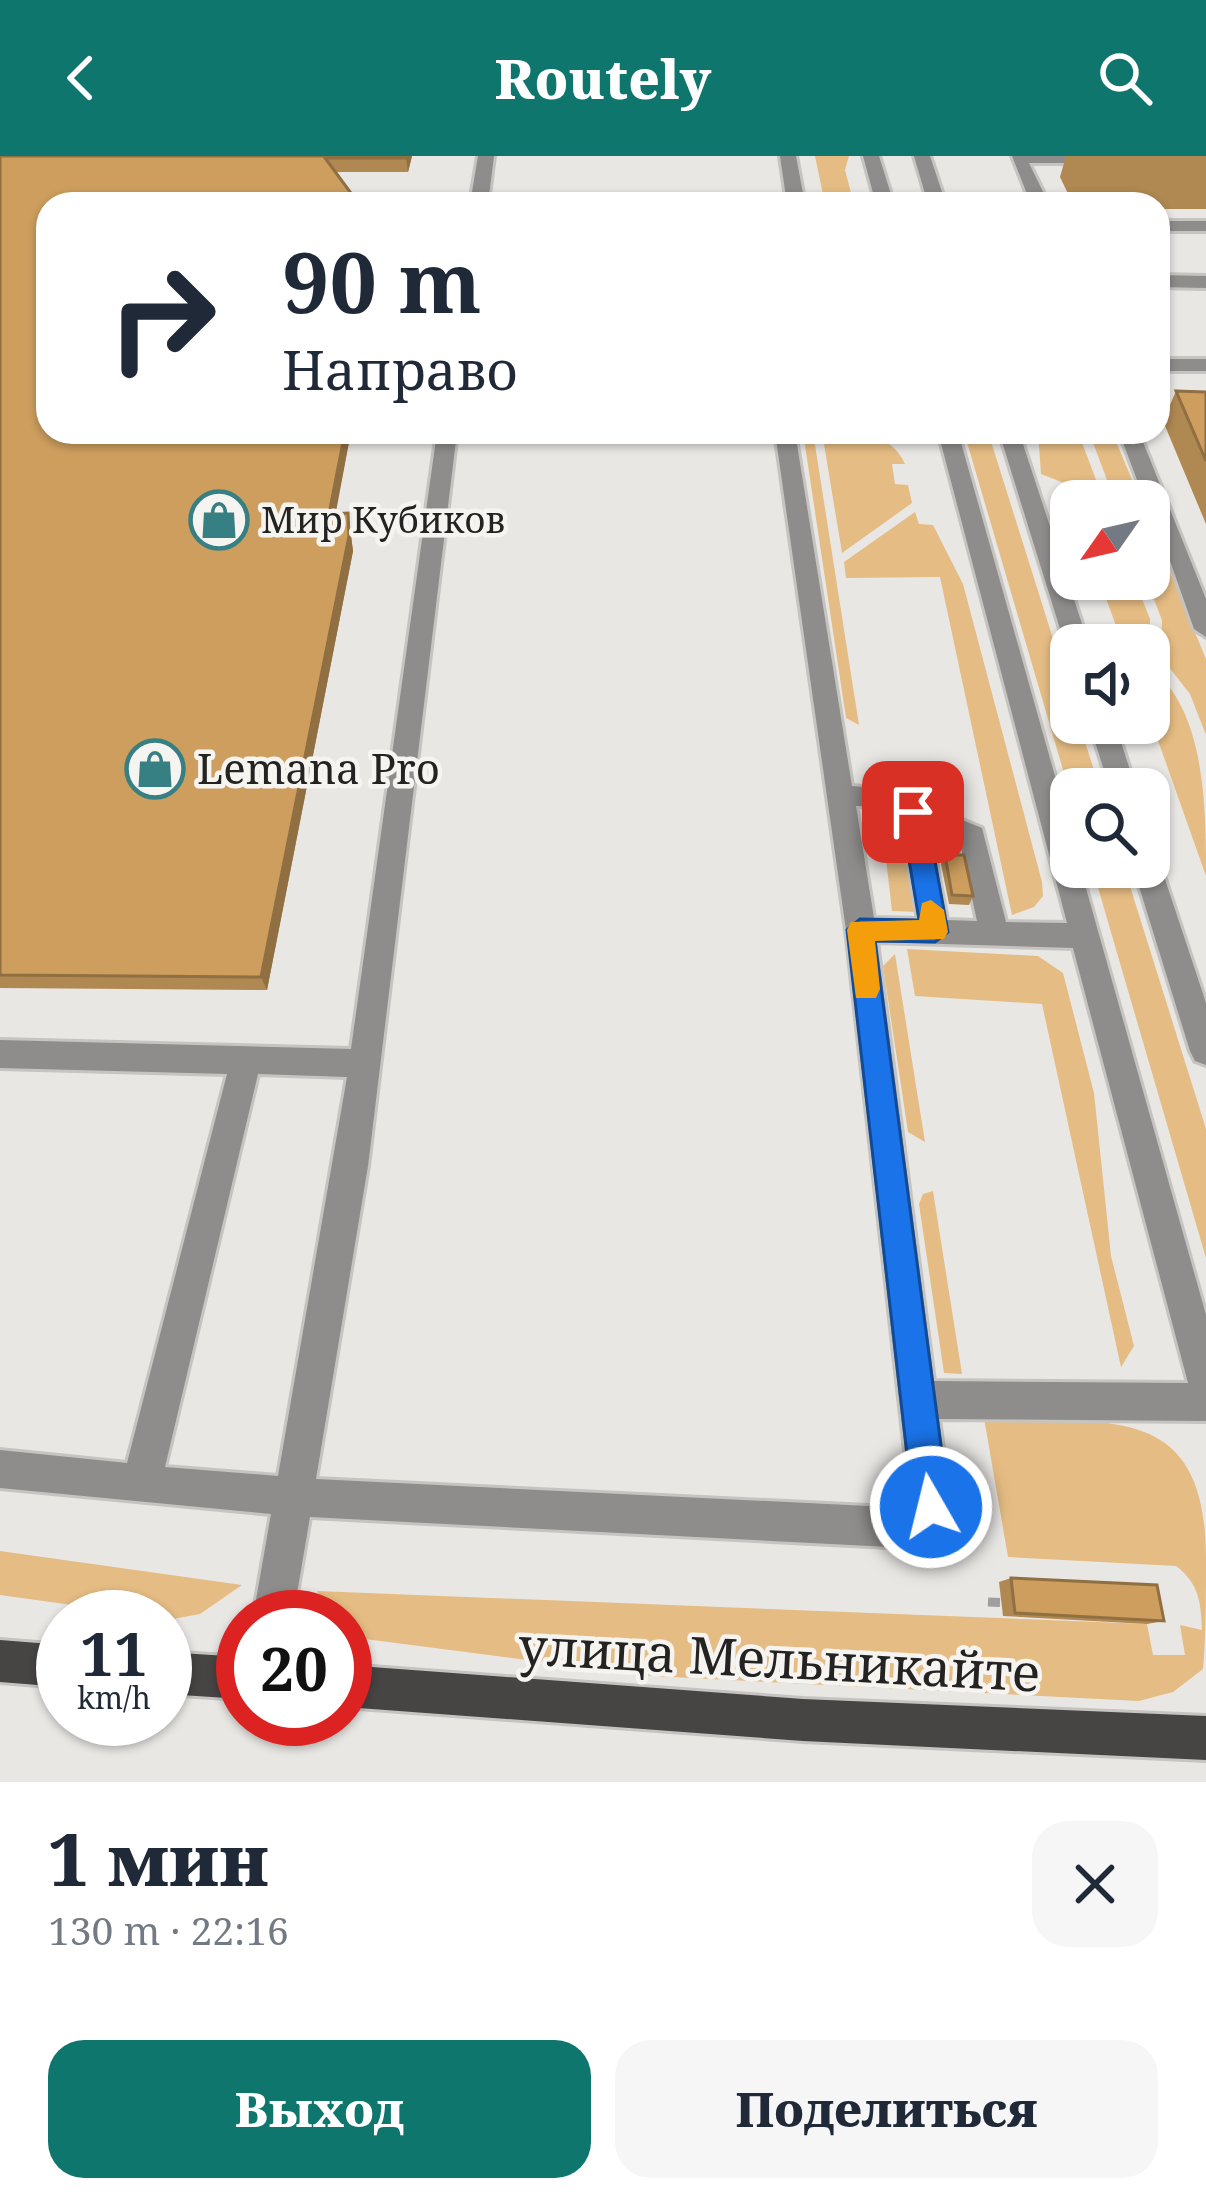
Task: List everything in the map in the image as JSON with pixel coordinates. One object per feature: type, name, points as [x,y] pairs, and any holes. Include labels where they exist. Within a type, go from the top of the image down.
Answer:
[{"type":"main road","points":[[0,1661],[36,1664]]},
{"type":"main road","name":"улица Мельникайте","points":[[372,1688],[803,1720],[1206,1738]]},
{"type":"street","points":[[481,192],[486,156]]},
{"type":"street","points":[[788,156],[794,192]]},
{"type":"street","points":[[871,156],[881,192]]},
{"type":"street","points":[[922,156],[933,192]]},
{"type":"street","points":[[1035,192],[1019,157],[1113,158]]},
{"type":"street","points":[[1170,226],[1206,226]]},
{"type":"street","points":[[1170,281],[1206,282]]},
{"type":"street","points":[[1170,365],[1206,365]]},
{"type":"street","points":[[277,1590],[364,1063],[445,444]]},
{"type":"street","points":[[0,1469],[292,1497],[909,1528],[922,1523],[931,1507],[860,930],[787,444]]},
{"type":"street","points":[[951,444],[1206,1381]]},
{"type":"street","points":[[1013,444],[1070,624]]},
{"type":"street","points":[[1134,444],[1206,629]]},
{"type":"street","points":[[837,796],[875,796],[972,836],[994,933]]},
{"type":"street","points":[[913,812],[935,932]]},
{"type":"street","points":[[1155,888],[1206,1051]]},
{"type":"street","points":[[860,930],[1088,936]]},
{"type":"street","points":[[0,1054],[364,1063]]},
{"type":"street","points":[[141,1486],[246,1060]]},
{"type":"street","points":[[915,1400],[1206,1402]]},
{"type":"path","points":[[988,1602],[1030,1604]]},
{"type":"shaded area","points":[[815,156],[849,156],[845,170],[851,192],[822,192]]},
{"type":"shaded area","points":[[805,444],[815,444],[859,725],[846,718]]},
{"type":"shaded area","points":[[824,444],[888,444],[905,464],[892,464],[895,484],[908,485],[912,503],[842,553]]},
{"type":"shaded area","points":[[968,444],[992,444],[1050,629],[1050,725]]},
{"type":"shaded area","points":[[1039,444],[1083,444],[1096,480],[1056,480],[1041,474]]},
{"type":"shaded area","points":[[1094,444],[1117,444],[1132,480],[1107,480]]},
{"type":"shaded area","points":[[915,512],[919,524],[933,525],[963,584],[1042,882],[1043,896],[1034,907],[1012,915],[940,577],[846,578],[844,562]]},
{"type":"shaded area","points":[[1170,572],[1206,659],[1206,735],[1190,694],[1170,668],[1170,624],[1162,624],[1154,600],[1170,600]]},
{"type":"shaded area","points":[[1107,600],[1142,600],[1150,624],[1115,624]]},
{"type":"shaded area","points":[[1170,688],[1182,708],[1199,762],[1206,876],[1170,768],[1159,744],[1170,744]]},
{"type":"shaded area","points":[[1055,744],[1086,744],[1093,768],[1062,768]]},
{"type":"shaded area","points":[[882,824],[896,825],[908,838],[919,912],[892,911]]},
{"type":"shaded area","points":[[1098,888],[1131,888],[1206,1129],[1206,1258]]},
{"type":"shaded area","points":[[907,949],[1038,956],[1063,973],[1094,1093],[1111,1256],[1134,1346],[1121,1367],[1042,1004],[915,996]]},
{"type":"shaded area","points":[[895,954],[925,1142],[908,1132],[883,966]]},
{"type":"shaded area","points":[[933,1191],[962,1374],[944,1373],[919,1204],[923,1194]]},
{"type":"shaded area","points":[[984,1418],[1108,1423],[1141,1431],[1168,1445],[1189,1470],[1202,1507],[1206,1559],[1203,1669],[1173,1692],[1139,1701],[652,1676],[372,1640],[372,1593],[1147,1624],[1153,1655],[1185,1655],[1180,1625],[1202,1630],[1197,1594],[1176,1566],[1008,1557]]},
{"type":"shaded area","points":[[0,1551],[242,1585],[216,1590],[216,1603],[192,1615],[192,1590],[36,1590],[36,1600],[0,1595]]},
{"type":"building","name":"Lemana Pro","points":[[0,156],[406,156],[325,158],[350,192],[36,192],[36,444],[343,444],[329,514],[348,513],[349,536],[261,977],[0,975]]},
{"type":"building","points":[[1176,391],[1206,392],[1206,461]]},
{"type":"building","points":[[945,855],[964,855],[973,896],[952,895]]},
{"type":"building","points":[[1011,1578],[1157,1585],[1164,1621],[1015,1613]]},
{"type":"slow traffic","points":[[866,989],[860,930],[935,932],[931,910]]},
{"type":"place","name":"Мир Кубиков","points":[[219,520]]},
{"type":"place","name":"Lemana Pro","points":[[155,769]]},
{"type":"route","points":[[913,812],[935,932],[860,930],[931,1507]]}]
